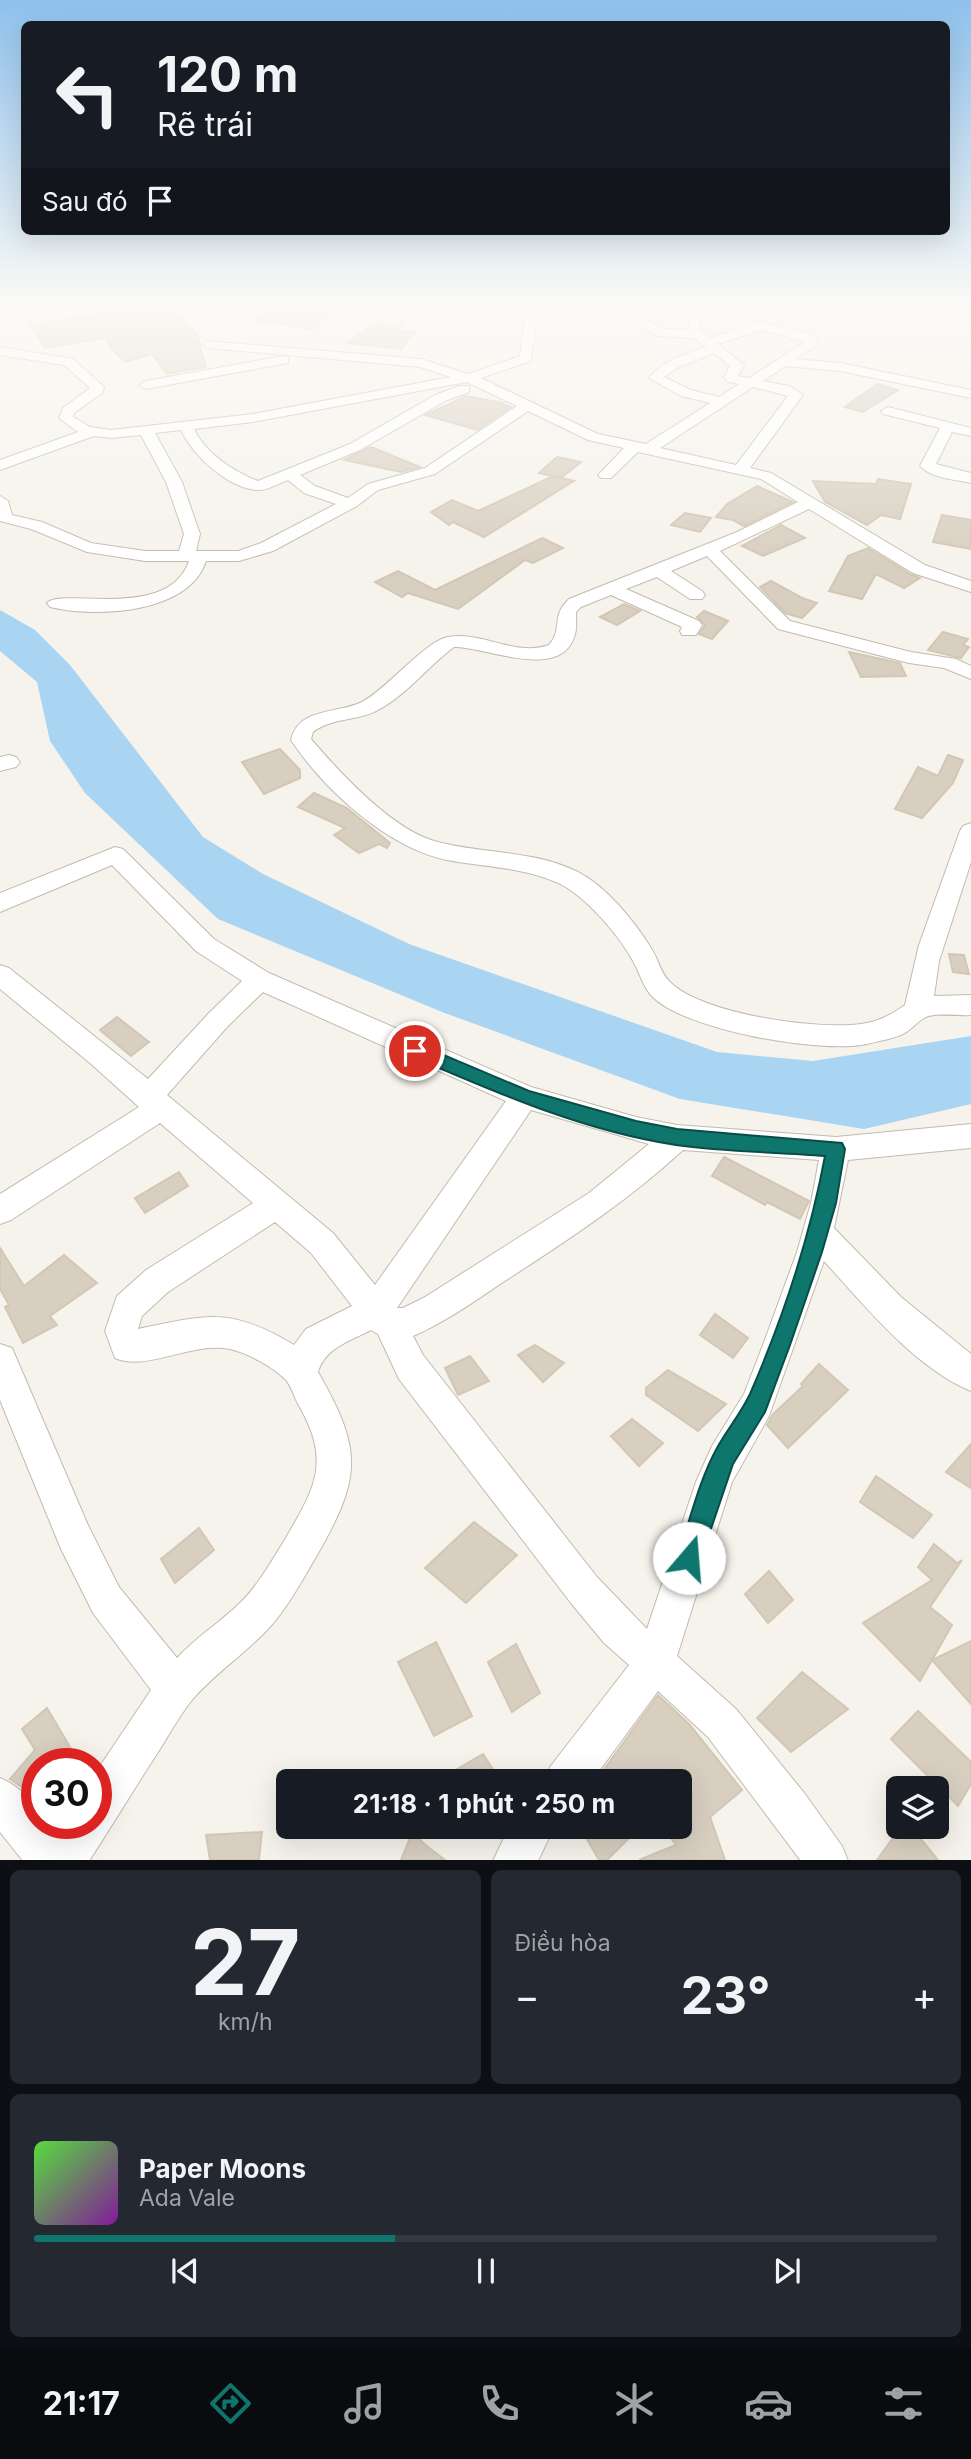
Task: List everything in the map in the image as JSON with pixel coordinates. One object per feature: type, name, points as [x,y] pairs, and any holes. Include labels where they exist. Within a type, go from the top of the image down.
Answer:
[{"type":"street","points":[[97,390],[68,411],[66,418],[93,432],[111,434],[253,418],[421,390]]},
{"type":"street","points":[[186,426],[189,439],[226,471],[254,486],[355,447],[456,390]]},
{"type":"street","points":[[493,390],[593,437],[741,469],[773,479],[923,572],[971,587]]},
{"type":"street","points":[[680,390],[719,401]]},
{"type":"street","points":[[606,475],[641,448],[738,390]]},
{"type":"street","points":[[741,469],[796,397],[786,390]]},
{"type":"street","points":[[950,390],[971,394]]},
{"type":"street","points":[[0,501],[3,515],[7,519],[36,525],[87,547],[145,555],[239,556],[260,550],[351,503],[373,487],[430,471],[527,406]]},
{"type":"street","points":[[888,411],[971,432]]},
{"type":"street","points":[[948,426],[928,466],[939,472],[971,478]]},
{"type":"street","points":[[56,603],[108,606],[168,593],[190,581],[199,566],[193,557],[192,534],[174,482],[146,430]]},
{"type":"street","points":[[0,465],[93,432]]},
{"type":"street","points":[[291,472],[296,481],[313,491],[351,503]]},
{"type":"street","points":[[809,503],[710,550],[575,603],[567,611],[566,635],[556,647],[538,653],[519,654],[462,641],[449,642],[375,703],[349,714],[310,723],[303,730],[301,740],[317,762],[382,818],[419,844],[538,866],[584,887],[642,955],[654,982],[662,990],[689,1005],[754,1029],[847,1037],[907,1019],[917,1007],[925,964],[971,831]]},
{"type":"street","points":[[710,550],[784,625],[824,633],[909,657],[948,663],[971,673]]},
{"type":"street","points":[[657,569],[696,595]]},
{"type":"street","points":[[610,588],[686,621],[693,625],[689,632]]},
{"type":"street","points":[[0,903],[115,855],[205,945],[260,980],[525,1097],[636,1129],[677,1137],[836,1149],[971,1136]]},
{"type":"street","points":[[0,975],[100,1055],[322,1243],[383,1317],[411,1367],[584,1590],[618,1629],[722,1723],[827,1860]]},
{"type":"street","points":[[0,1210],[154,1103],[218,1020],[260,980]]},
{"type":"street","points":[[917,1007],[971,1005]]},
{"type":"street","points":[[301,1371],[308,1350],[318,1340],[383,1317],[525,1097]]},
{"type":"street","points":[[383,1317],[405,1325],[436,1308],[600,1202],[633,1177],[677,1137]]},
{"type":"street","points":[[575,1769],[656,1661],[714,1482],[724,1458],[757,1404],[818,1232],[836,1149]]},
{"type":"street","points":[[112,1786],[176,1688],[200,1662],[255,1615],[278,1586],[313,1530],[328,1498],[335,1463],[333,1440],[324,1415],[301,1371],[292,1362],[229,1332],[185,1334],[156,1343],[127,1347],[121,1331],[128,1307],[157,1281],[276,1205]]},
{"type":"street","points":[[818,1232],[867,1287],[918,1336],[971,1374]]},
{"type":"street","points":[[0,1360],[74,1536],[106,1600],[134,1639],[176,1688]]},
{"type":"street","points":[[0,1799],[51,1860]]},
{"type":"street","points":[[64,1860],[78,1839]]},
{"type":"street","points":[[514,1860],[526,1839]]},
{"type":"water","points":[[0,610],[35,630],[70,665],[203,837],[263,874],[409,944],[717,1052],[813,1061],[971,1036],[971,1104],[864,1129],[680,1099],[442,1012],[218,919],[85,793],[50,741],[37,682],[0,651]]},
{"type":"building","points":[[869,390],[898,390],[863,412],[845,407]]},
{"type":"building","points":[[466,396],[511,407],[477,430],[425,415]]},
{"type":"building","points":[[371,447],[420,467],[401,472],[344,460]]},
{"type":"building","points":[[557,457],[581,462],[561,478],[539,473]]},
{"type":"building","points":[[553,476],[574,481],[484,537],[453,522],[449,525],[431,512],[452,500],[478,511]]},
{"type":"building","points":[[878,479],[911,484],[900,519],[881,515],[867,525],[825,502],[813,481],[876,484]]},
{"type":"building","points":[[757,486],[793,502],[744,526],[733,520],[716,517],[727,504]]},
{"type":"building","points":[[685,513],[711,518],[700,532],[671,525]]},
{"type":"building","points":[[942,515],[971,520],[971,549],[933,542]]},
{"type":"building","points":[[781,525],[805,538],[763,556],[742,546]]},
{"type":"building","points":[[542,538],[563,548],[533,563],[525,560],[458,609],[408,593],[402,597],[375,582],[398,571],[435,590]]},
{"type":"building","points":[[868,548],[920,578],[904,588],[876,574],[862,599],[829,591],[848,556]]},
{"type":"building","points":[[771,581],[817,603],[802,618],[785,613],[760,587]]},
{"type":"building","points":[[624,604],[640,611],[617,625],[600,617]]},
{"type":"building","points":[[704,611],[728,621],[712,639],[699,634],[705,625],[697,617]]},
{"type":"building","points":[[943,632],[968,639],[963,645],[969,647],[961,658],[928,650]]},
{"type":"building","points":[[849,652],[900,663],[906,676],[861,677]]},
{"type":"building","points":[[280,749],[300,770],[300,778],[264,794],[242,762]]},
{"type":"building","points":[[948,755],[963,760],[953,783],[922,818],[895,809],[918,767],[938,776]]},
{"type":"building","points":[[314,793],[347,808],[390,843],[387,848],[379,844],[359,853],[334,835],[345,828],[298,807]]},
{"type":"building","points":[[949,954],[964,955],[969,974],[953,972]]},
{"type":"building","points":[[117,1017],[149,1042],[131,1056],[100,1030]]},
{"type":"building","points":[[724,1157],[809,1201],[800,1219],[767,1202],[765,1205],[712,1176]]},
{"type":"building","points":[[179,1172],[188,1186],[145,1213],[135,1198]]},
{"type":"building","points":[[0,1248],[24,1286],[64,1255],[97,1283],[50,1316],[57,1325],[23,1343],[5,1307],[9,1305],[0,1289]]},
{"type":"building","points":[[715,1314],[748,1338],[733,1358],[700,1335]]},
{"type":"building","points":[[535,1345],[564,1363],[543,1382],[518,1355]]},
{"type":"building","points":[[470,1356],[489,1381],[458,1395],[445,1368]]},
{"type":"building","points":[[819,1364],[848,1390],[788,1448],[767,1425],[773,1414],[803,1386],[801,1384]]},
{"type":"building","points":[[668,1370],[726,1404],[698,1431],[646,1395],[646,1388]]},
{"type":"building","points":[[632,1419],[663,1443],[639,1466],[611,1436]]},
{"type":"building","points":[[971,1444],[971,1488],[946,1472]]},
{"type":"building","points":[[876,1476],[932,1515],[913,1538],[860,1502]]},
{"type":"building","points":[[474,1522],[517,1555],[466,1603],[425,1568]]},
{"type":"building","points":[[199,1528],[214,1550],[175,1583],[161,1559]]},
{"type":"building","points":[[934,1544],[957,1563],[962,1560],[930,1607],[952,1625],[920,1681],[863,1623],[932,1580],[918,1567]]},
{"type":"building","points":[[769,1571],[793,1600],[768,1623],[745,1594]]},
{"type":"building","points":[[971,1641],[971,1704],[932,1660]]},
{"type":"building","points":[[436,1642],[472,1716],[434,1736],[398,1662]]},
{"type":"building","points":[[516,1644],[540,1693],[512,1712],[488,1662]]},
{"type":"building","points":[[802,1672],[848,1709],[791,1752],[757,1718]]},
{"type":"building","points":[[658,1695],[689,1724],[742,1790],[710,1817],[725,1860],[639,1860],[676,1845],[672,1839],[692,1839],[692,1769],[604,1769]]},
{"type":"building","points":[[47,1708],[71,1748],[34,1748],[22,1729]]},
{"type":"building","points":[[918,1711],[971,1762],[971,1784],[958,1806],[949,1797],[949,1776],[928,1776],[891,1739]]},
{"type":"building","points":[[483,1754],[493,1769],[457,1769]]},
{"type":"building","points":[[21,1766],[21,1786],[10,1779]]},
{"type":"building","points":[[262,1832],[259,1860],[210,1860],[206,1835]]},
{"type":"building","points":[[410,1839],[419,1839],[445,1860],[401,1860]]},
{"type":"building","points":[[587,1839],[628,1839],[607,1860],[599,1860]]},
{"type":"building","points":[[892,1839],[921,1839],[938,1860],[877,1860]]},
{"type":"route","points":[[415,1051],[525,1097],[636,1129],[677,1137],[836,1149],[826,1203],[812,1252],[779,1345],[757,1404],[724,1458],[689,1558]]}]
